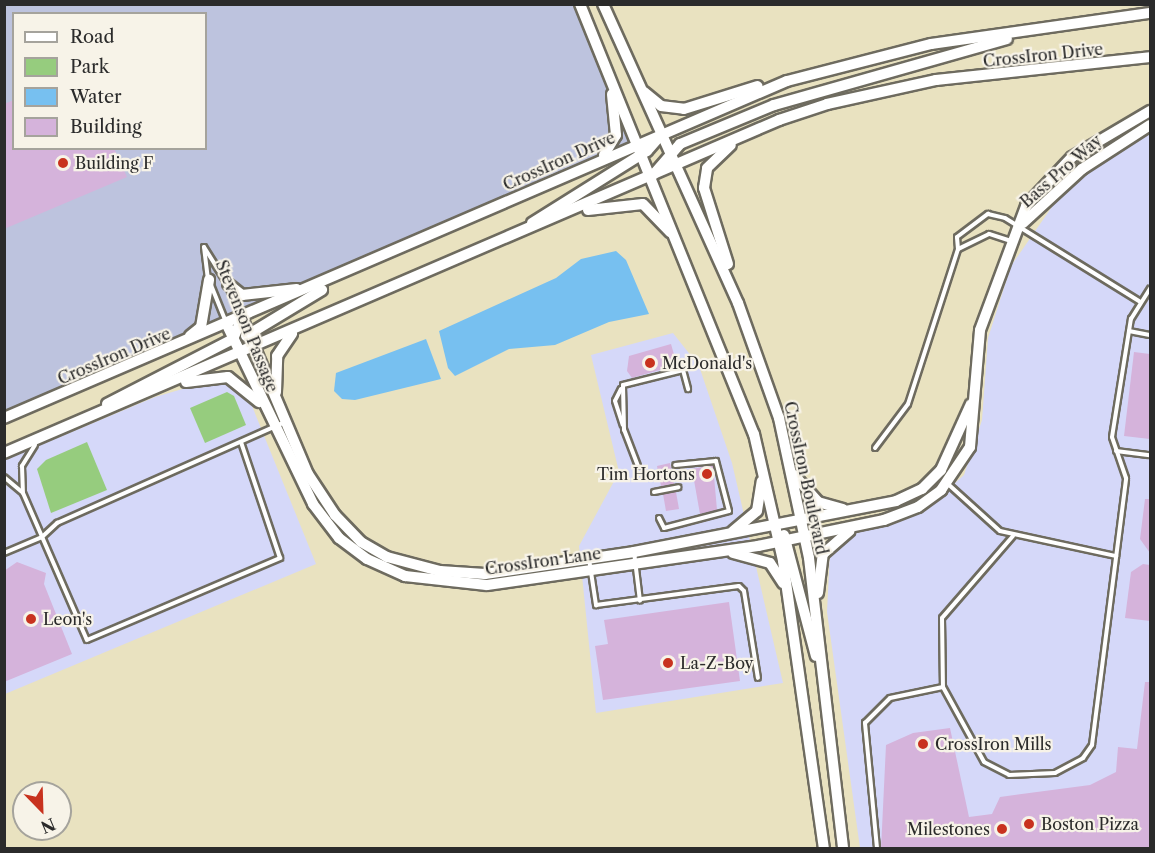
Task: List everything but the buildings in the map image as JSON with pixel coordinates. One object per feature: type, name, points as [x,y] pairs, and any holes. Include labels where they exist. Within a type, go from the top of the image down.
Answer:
[{"type":"main road","points":[[580,4],[738,385],[761,460],[776,526],[784,541],[821,671]]},
{"type":"main road","name":"CrossIron Boulevard","points":[[603,4],[638,85],[677,165],[765,375],[792,472],[802,520],[817,625],[843,849]]},
{"type":"main road","name":"CrossIron Drive","points":[[4,418],[364,266],[590,163],[840,64],[931,44],[1012,36],[1150,13]]},
{"type":"main road","points":[[652,177],[670,151],[805,93],[989,47],[1012,36]]},
{"type":"main road","points":[[638,85],[661,106],[684,109],[840,57],[915,41],[931,44]]},
{"type":"main road","name":"CrossIron Drive","points":[[4,453],[541,225],[754,130],[895,88],[1150,57]]},
{"type":"main road","points":[[590,163],[611,148],[618,124],[604,62]]},
{"type":"main road","name":"Bass Pro Way","points":[[784,541],[903,515],[948,484],[974,434],[974,395],[987,300],[1034,194],[1072,157],[1150,111]]},
{"type":"main road","name":"Bass Pro Way","points":[[1022,225],[1089,164],[1150,125]]},
{"type":"main road","points":[[754,130],[713,159],[704,188],[765,375]]},
{"type":"main road","points":[[485,249],[642,154],[662,134]]},
{"type":"main road","points":[[541,225],[636,203],[653,211],[680,244]]},
{"type":"main road","points":[[240,354],[248,333],[364,266]]},
{"type":"main road","points":[[181,344],[201,327],[209,279]]},
{"type":"main road","points":[[228,284],[242,295],[254,296],[321,284]]},
{"type":"main road","points":[[87,418],[234,339],[242,318]]},
{"type":"main road","name":"Stevenson Passage","points":[[242,318],[286,422],[295,459]]},
{"type":"main road","name":"Stevenson Passage","points":[[227,325],[274,427],[295,459]]},
{"type":"main road","points":[[277,401],[277,356],[298,329]]},
{"type":"main road","points":[[159,388],[223,376],[264,406]]},
{"type":"main road","name":"Bass Pro Way","points":[[776,526],[896,501],[930,482],[954,450],[974,395]]},
{"type":"main road","name":"CrossIron Lane","points":[[295,459],[335,514],[361,542],[414,567],[485,574],[590,564],[635,564],[784,541]]},
{"type":"main road","points":[[723,537],[757,511],[761,460]]},
{"type":"main road","points":[[792,472],[818,502],[858,510]]},
{"type":"main road","points":[[817,625],[823,554],[837,537],[862,524]]},
{"type":"main road","name":"CrossIron Lane","points":[[590,564],[634,552],[776,526]]},
{"type":"main road","points":[[784,541],[789,595],[824,849]]},
{"type":"main road","points":[[721,552],[770,563],[789,595]]},
{"type":"lane","points":[[875,448],[908,404],[958,249],[957,237],[988,214],[1022,225],[1139,301]]},
{"type":"lane","points":[[958,249],[989,234],[1014,242]]},
{"type":"lane","name":"Stevenson Passage","points":[[227,325],[209,279],[204,247],[217,259],[242,318]]},
{"type":"lane","points":[[1013,536],[942,618],[943,687],[984,762],[1009,775],[1055,773],[1083,758],[1092,745],[1126,478],[1112,437],[1129,331],[1139,301],[1150,288]]},
{"type":"lane","points":[[1129,331],[1150,335]]},
{"type":"lane","points":[[638,466],[615,401],[621,389],[683,370],[688,389]]},
{"type":"lane","points":[[621,389],[628,413],[623,426]]},
{"type":"lane","points":[[4,553],[42,537],[57,523],[286,422]]},
{"type":"lane","points":[[23,493],[27,453],[52,433]]},
{"type":"lane","points":[[4,477],[23,493],[87,640],[280,558],[241,441]]},
{"type":"lane","points":[[1115,451],[1150,455]]},
{"type":"lane","points":[[659,518],[664,528],[729,511],[716,461],[675,465]]},
{"type":"lane","points":[[948,484],[1013,536],[1116,556]]},
{"type":"lane","points":[[654,492],[679,487]]},
{"type":"lane","points":[[634,552],[640,601]]},
{"type":"lane","points":[[590,564],[596,605],[640,601],[738,586],[744,591],[758,678]]},
{"type":"lane","points":[[877,849],[865,723],[890,698],[943,687]]},
{"type":"shaded area","points":[[5,5],[580,5],[638,144],[5,418]]},
{"type":"shaded area","name":"CrossIron Mills","points":[[1150,127],[1150,848],[860,848],[827,612],[830,551],[851,535],[922,512],[964,475],[982,420],[988,338],[1011,266],[1067,185]]},
{"type":"shaded area","points":[[673,333],[699,366],[732,463],[783,683],[596,713],[579,546],[619,472],[591,355]]},
{"type":"shaded area","points":[[210,381],[231,383],[250,401],[316,564],[5,694],[5,460],[155,397]]},
{"type":"green space","points":[[227,392],[234,396],[246,425],[205,443],[190,408]]},
{"type":"green space","points":[[87,442],[107,490],[51,513],[37,469],[46,460]]},
{"type":"water","points":[[616,251],[626,260],[649,314],[609,322],[555,345],[509,349],[455,376],[448,368],[439,331],[556,278],[581,259]]},
{"type":"water","points":[[426,339],[441,379],[355,400],[342,399],[334,391],[336,373]]},
{"type":"place","name":"Building F","points":[[63,163]]},
{"type":"place","name":"McDonald's","points":[[650,363]]},
{"type":"place","name":"Tim Hortons","points":[[707,474]]},
{"type":"place","name":"Leon's","points":[[31,619]]},
{"type":"place","name":"La-Z-Boy","points":[[668,663]]},
{"type":"place","name":"CrossIron Mills","points":[[923,744]]},
{"type":"place","name":"Boston Pizza","points":[[1029,824]]},
{"type":"place","name":"Milestones","points":[[1002,829]]}]
